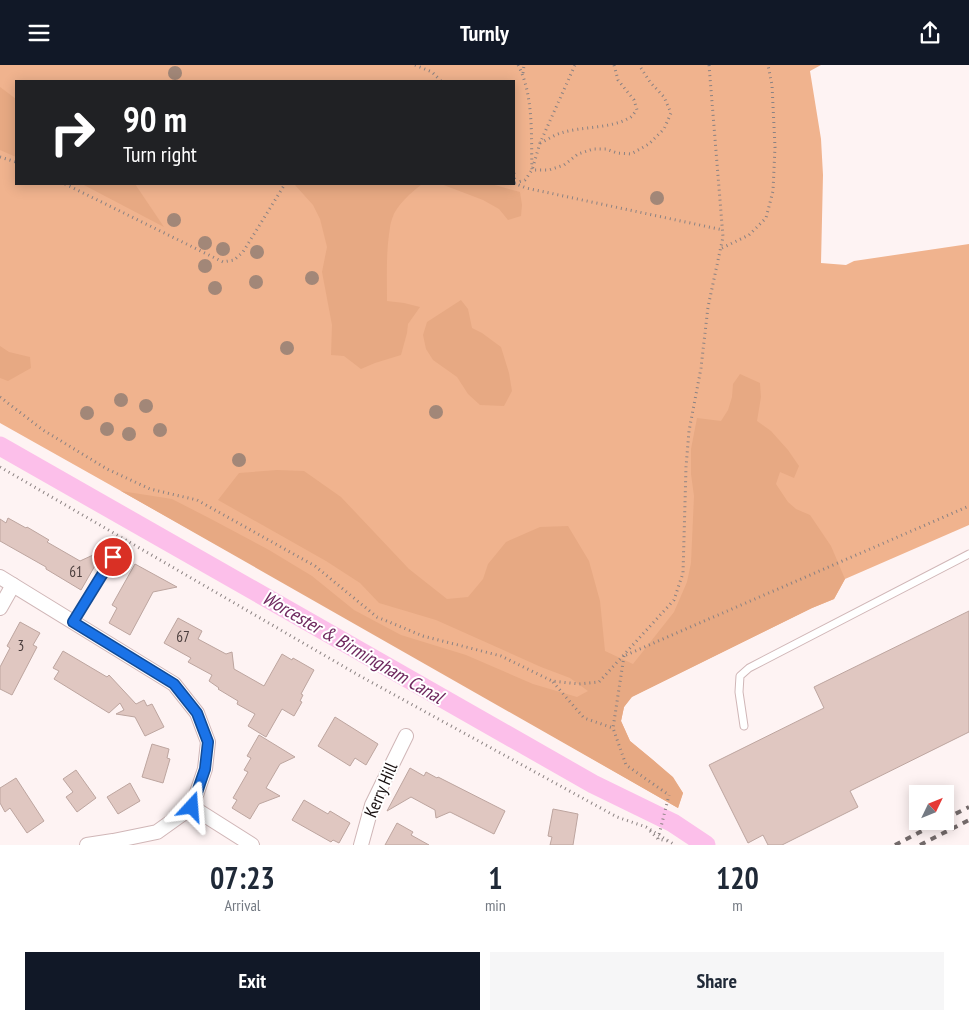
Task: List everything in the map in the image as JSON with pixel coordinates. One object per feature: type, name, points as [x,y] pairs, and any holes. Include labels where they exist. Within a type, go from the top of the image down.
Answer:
[{"type":"street","points":[[0,577],[174,684],[197,713],[208,742],[205,769],[192,807],[157,832],[87,845]]},
{"type":"street","points":[[0,608],[13,585]]},
{"type":"street","name":"Kerry Hill","points":[[361,845],[372,805],[406,736]]},
{"type":"street","points":[[192,807],[252,845]]},
{"type":"lane","points":[[744,726],[739,691],[740,677],[749,668],[969,554]]},
{"type":"lane","points":[[73,622],[113,557]]},
{"type":"path","points":[[415,65],[432,71],[439,80]]},
{"type":"path","points":[[518,65],[523,74],[528,96],[532,170]]},
{"type":"path","points":[[523,74],[524,65]]},
{"type":"path","points":[[515,183],[525,180],[532,170],[540,143],[575,65]]},
{"type":"path","points":[[540,143],[559,133],[598,127],[631,118],[637,110],[634,100],[618,80],[614,65]]},
{"type":"path","points":[[532,170],[548,170],[564,165],[578,154],[593,149],[606,149],[617,153],[631,154],[648,144],[664,129],[670,113],[664,97],[650,82],[640,65]]},
{"type":"path","points":[[0,397],[43,430],[107,469],[150,489],[198,500],[315,566],[377,617],[423,636],[501,656],[552,681],[579,684],[599,682],[674,600],[683,573],[689,431],[701,369],[708,307],[722,249],[723,237],[709,65]]},
{"type":"path","points":[[722,249],[749,235],[766,218],[773,191],[775,147],[772,85],[768,65]]},
{"type":"path","points":[[0,157],[15,163]]},
{"type":"path","points":[[515,183],[526,188],[723,230]]},
{"type":"path","points":[[68,185],[224,262],[234,260],[243,252],[284,185]]},
{"type":"path","points":[[0,467],[369,680],[617,817],[646,827],[675,845]]},
{"type":"path","points":[[624,656],[969,506]]},
{"type":"path","points":[[624,656],[613,728],[626,765],[669,795],[657,845]]},
{"type":"path","points":[[552,681],[584,718],[613,728]]},
{"type":"path","points":[[646,827],[658,839],[670,842]]},
{"type":"shaded area","points":[[0,65],[821,65],[810,71],[821,139],[823,175],[821,263],[846,265],[854,261],[969,244],[969,525],[845,579],[834,599],[631,697],[624,707],[621,721],[630,741],[673,778],[683,793],[678,808],[363,627],[0,423]]},
{"type":"shaded area","points":[[0,87],[15,98],[15,157],[0,150]]},
{"type":"shaded area","points":[[84,185],[136,185],[164,227]]},
{"type":"shaded area","points":[[295,185],[421,185],[397,209],[391,221],[389,234],[387,301],[420,307],[408,324],[401,355],[361,369],[344,356],[331,355],[332,325],[322,272],[327,247],[320,219],[313,205]]},
{"type":"shaded area","points":[[444,185],[495,185],[520,192],[521,216],[508,220],[499,209],[483,200]]},
{"type":"shaded area","points":[[461,300],[468,309],[472,328],[501,347],[512,391],[504,406],[480,405],[468,394],[457,377],[433,360],[426,349],[423,335],[427,322]]},
{"type":"shaded area","points":[[0,346],[9,352],[30,357],[31,368],[8,381],[0,378]]},
{"type":"shaded area","points":[[740,374],[760,383],[761,397],[757,421],[771,431],[799,466],[794,478],[780,472],[776,484],[788,502],[796,509],[810,515],[831,546],[845,579],[834,599],[812,608],[632,697],[624,707],[621,721],[630,741],[673,777],[683,793],[678,808],[121,491],[172,499],[211,519],[269,550],[312,576],[354,610],[401,635],[466,655],[533,684],[577,697],[588,691],[570,678],[436,620],[379,603],[360,583],[326,561],[218,500],[239,473],[277,470],[304,471],[341,497],[409,569],[447,599],[468,597],[483,579],[488,564],[506,542],[540,527],[568,526],[589,561],[600,601],[605,651],[633,664],[674,612],[687,582],[691,563],[694,496],[691,474],[691,449],[697,418],[721,421],[728,410],[733,384]]},
{"type":"building","points":[[8,518],[49,540],[47,542],[80,561],[104,550],[81,590],[46,569],[46,567],[0,541],[0,519],[6,523]]},
{"type":"building","points":[[135,564],[177,587],[153,592],[130,635],[109,623],[117,608],[112,605]]},
{"type":"building","points":[[969,611],[969,732],[850,791],[858,807],[782,845],[768,845],[763,835],[748,843],[709,765],[824,708],[814,687]]},
{"type":"building","points":[[178,618],[202,631],[198,639],[226,654],[232,652],[234,669],[264,686],[282,654],[314,670],[301,694],[303,695],[300,701],[302,702],[294,716],[282,709],[266,737],[248,726],[255,714],[237,704],[238,701],[218,689],[209,681],[212,675],[188,662],[191,658],[164,643]]},
{"type":"building","points":[[20,622],[40,633],[33,645],[37,647],[12,695],[0,689],[0,667],[10,648],[7,646]]},
{"type":"building","points":[[63,651],[107,677],[109,675],[136,704],[144,700],[147,706],[152,704],[164,727],[145,736],[135,717],[116,714],[124,710],[120,703],[109,713],[54,679],[59,671],[53,668]]},
{"type":"building","points":[[335,717],[378,744],[366,765],[355,758],[350,766],[318,746]]},
{"type":"building","points":[[259,735],[295,757],[280,764],[266,788],[280,796],[259,804],[250,819],[232,808],[237,800],[233,798],[248,772],[244,770],[251,758],[247,756]]},
{"type":"building","points":[[152,744],[169,749],[167,758],[170,759],[163,783],[142,777]]},
{"type":"building","points":[[410,768],[424,776],[426,772],[438,777],[505,811],[494,834],[450,812],[436,818],[435,810],[411,797],[387,811]]},
{"type":"building","points":[[76,770],[96,798],[77,812],[66,797],[73,792],[63,779]]},
{"type":"building","points":[[16,778],[44,821],[27,833],[10,808],[5,812],[0,803],[0,788]]},
{"type":"building","points":[[130,783],[140,801],[118,814],[107,797]]},
{"type":"building","points":[[304,800],[328,814],[330,811],[350,823],[339,843],[333,840],[331,842],[292,820]]},
{"type":"building","points":[[553,809],[578,814],[573,845],[550,845],[552,837],[548,836]]},
{"type":"building","points":[[397,823],[413,832],[411,835],[429,845],[385,845]]},
{"type":"waterway","name":"Worcester & Birmingham Canal","points":[[0,446],[593,784],[673,823],[706,845]]},
{"type":"railway","points":[[954,814],[969,807]]},
{"type":"railway","points":[[920,845],[969,820]]},
{"type":"railway","points":[[895,845],[924,830]]},
{"type":"route","points":[[113,557],[73,622],[174,684],[197,713],[208,742],[205,769],[192,807]]}]
